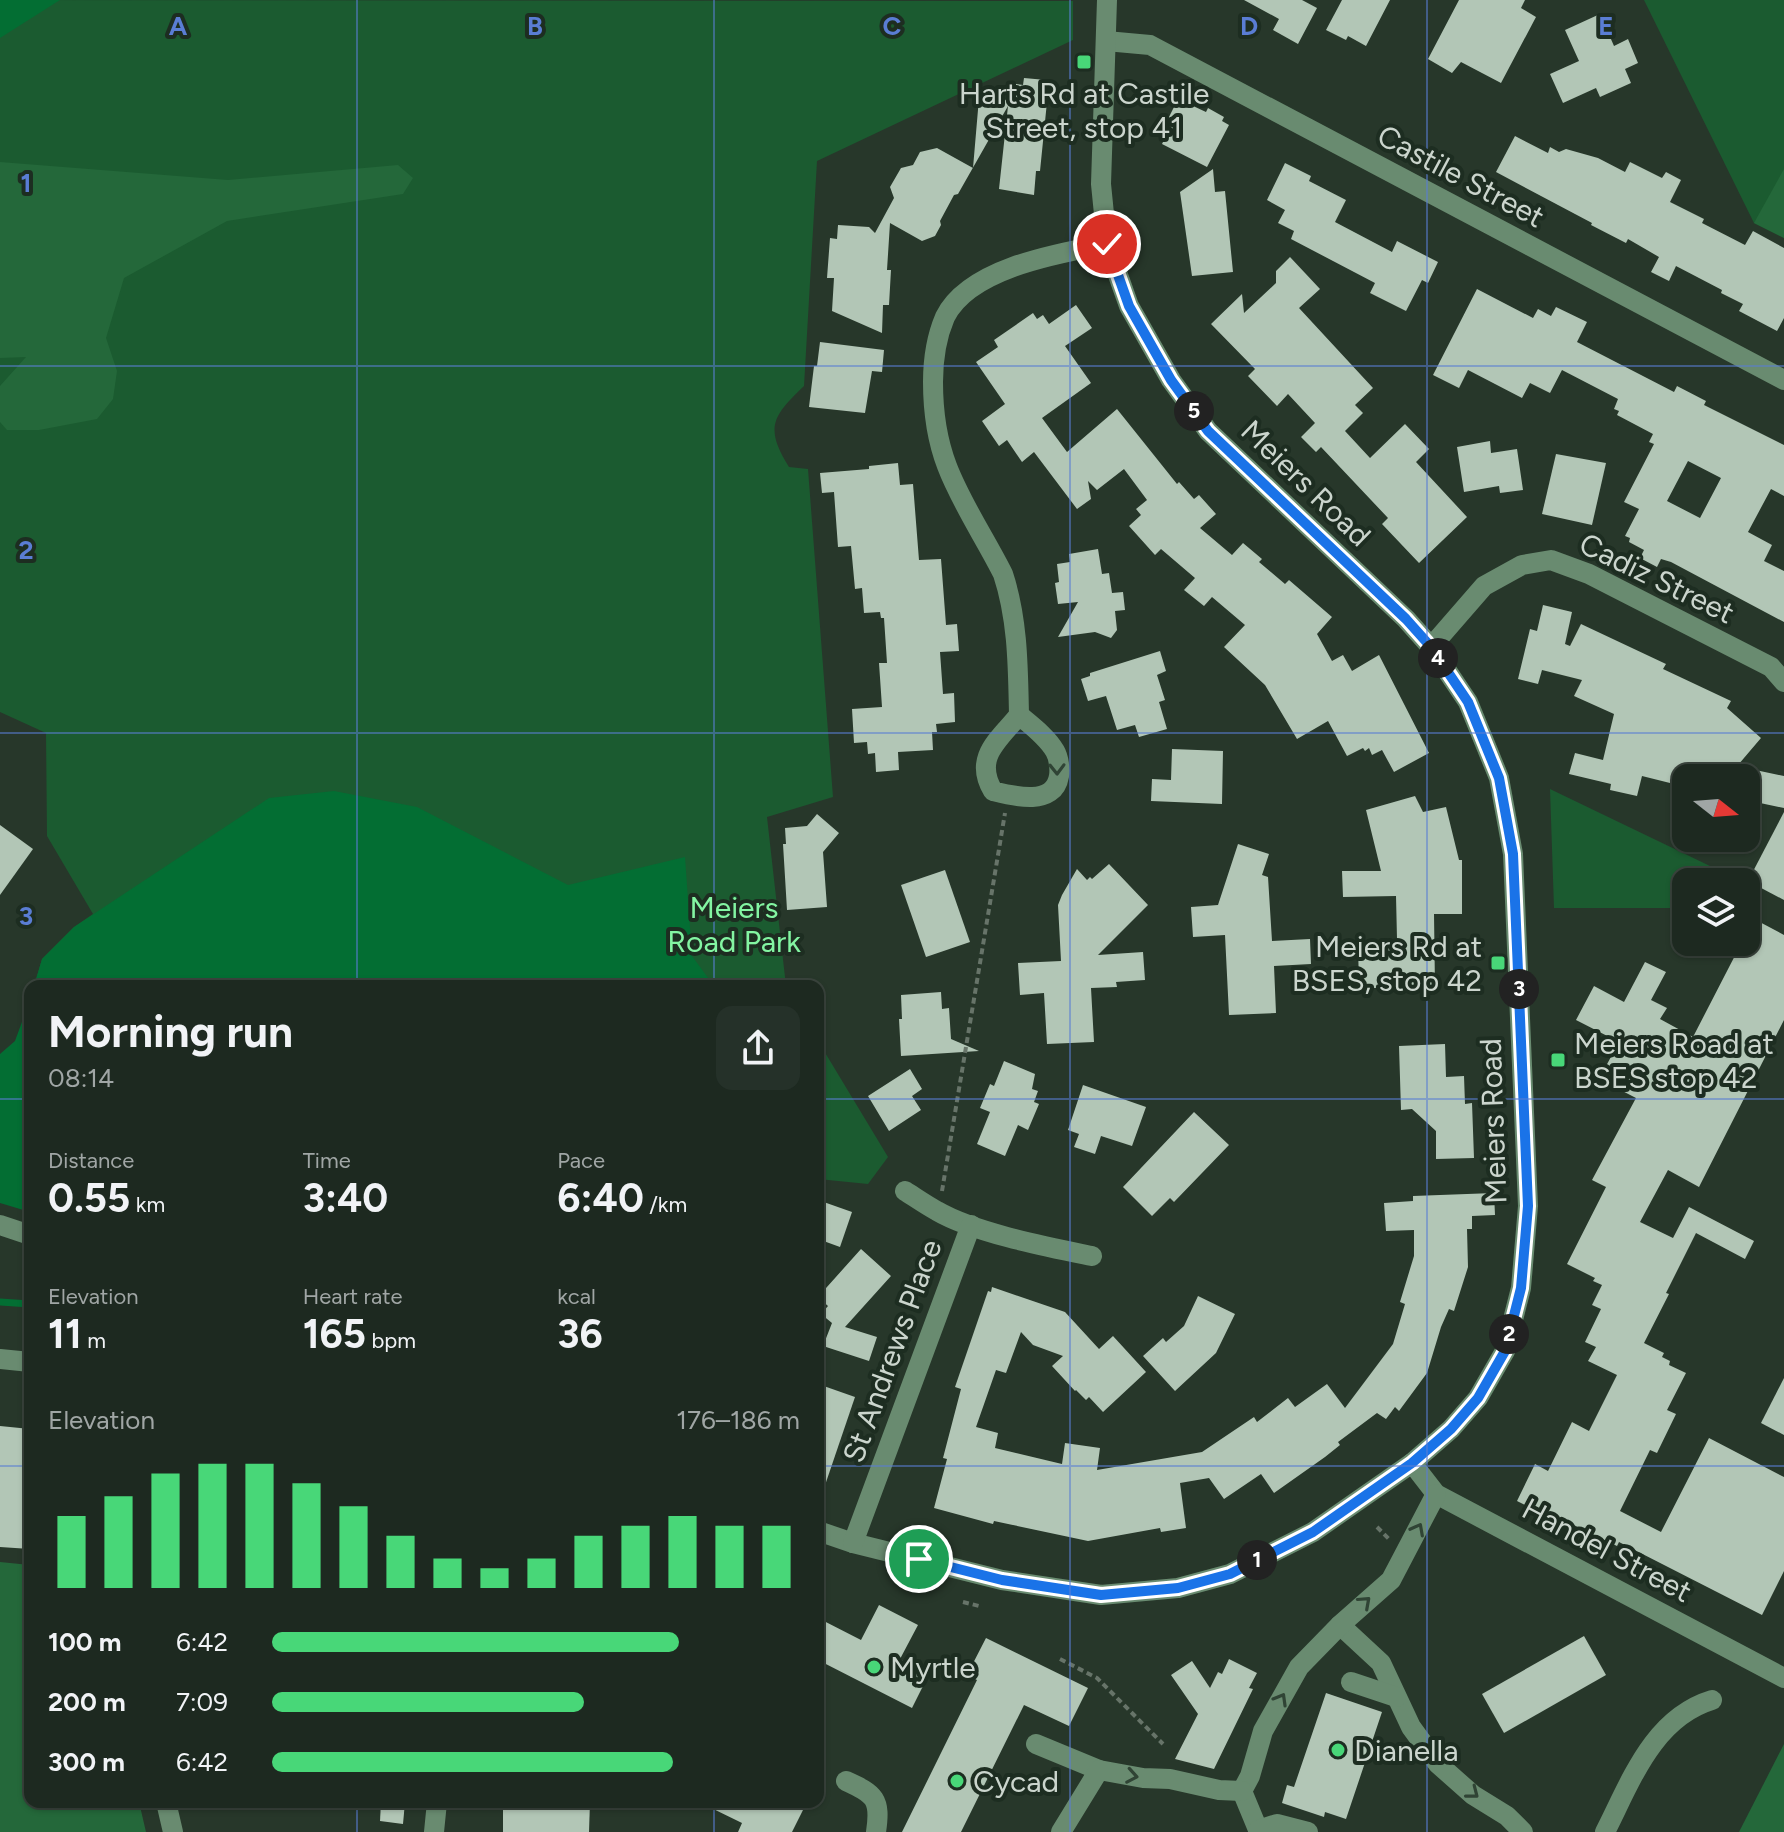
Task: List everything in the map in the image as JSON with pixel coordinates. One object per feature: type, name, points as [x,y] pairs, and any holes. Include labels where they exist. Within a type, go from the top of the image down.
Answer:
[{"type":"street","name":"Meiers Road","points":[[824,1533],[1002,1580],[1101,1595],[1178,1588],[1230,1574],[1313,1532],[1412,1463],[1451,1429],[1478,1398],[1505,1351],[1521,1288],[1528,1206],[1513,854],[1499,778],[1468,702],[1431,647],[1406,619],[1208,431],[1171,380],[1129,306],[1107,244],[1101,184],[1107,0]]},
{"type":"street","name":"Castile Street","points":[[1106,41],[1150,45],[1784,380]]},
{"type":"street","points":[[1019,715],[1015,636],[1009,593],[1003,574],[947,466],[937,430],[933,398],[937,338],[947,313],[971,288],[1004,270],[1035,259],[1107,244]]},
{"type":"street","name":"Cadiz Street","points":[[1431,647],[1484,586],[1522,565],[1551,560],[1589,574],[1771,667],[1784,682]]},
{"type":"street","name":"St Andrews Place","points":[[905,1191],[938,1213],[971,1225],[1050,1248],[1092,1256]]},
{"type":"street","points":[[0,1225],[24,1233]]},
{"type":"street","name":"St Andrews Place","points":[[853,1543],[971,1225]]},
{"type":"street","points":[[0,1359],[24,1361]]},
{"type":"street","name":"Handel Street","points":[[1412,1463],[1436,1494],[1784,1678]]},
{"type":"street","points":[[1308,1832],[1277,1824],[1258,1831],[1242,1791],[1250,1776],[1263,1731],[1299,1667],[1391,1580],[1436,1494]]},
{"type":"street","points":[[1340,1625],[1381,1663],[1411,1727],[1438,1764],[1473,1795],[1507,1816],[1523,1832]]},
{"type":"street","points":[[1351,1682],[1396,1697]]},
{"type":"street","points":[[1605,1832],[1657,1735],[1693,1706],[1712,1700]]},
{"type":"street","points":[[1036,1744],[1099,1770],[1242,1791]]},
{"type":"street","points":[[1061,1832],[1099,1770]]},
{"type":"street","points":[[846,1781],[870,1792],[879,1811],[876,1832]]},
{"type":"street","points":[[167,1808],[173,1832]]},
{"type":"street","points":[[434,1832],[436,1808]]},
{"type":"path","points":[[945,1176],[1006,807]]},
{"type":"path","points":[[1377,1527],[1393,1543]]},
{"type":"path","points":[[963,1602],[979,1606]]},
{"type":"path","points":[[1060,1659],[1097,1678],[1163,1744]]},
{"type":"green space","points":[[0,0],[1073,1],[1073,40],[817,161],[804,386],[779,414],[775,432],[776,442],[789,467],[808,469],[833,797],[767,817],[785,980],[36,980],[42,959],[74,927],[93,914],[47,836],[46,733],[0,712]]},
{"type":"green space","points":[[1644,0],[1784,0],[1784,238],[1754,223]]},
{"type":"green space","points":[[1550,789],[1672,848],[1672,852],[1681,852],[1710,866],[1672,868],[1672,908],[1554,908]]},
{"type":"green space","name":"Meiers Road Park","points":[[824,1051],[888,1157],[868,1184],[824,1180]]},
{"type":"shaded area","points":[[0,0],[60,0],[0,38]]},
{"type":"shaded area","points":[[0,162],[228,180],[398,165],[413,178],[403,194],[227,221],[124,278],[106,338],[117,371],[113,399],[97,419],[39,430],[7,430],[0,422],[0,386],[26,357],[0,358]]},
{"type":"shaded area","points":[[1784,169],[1784,238],[1754,223]]},
{"type":"shaded area","points":[[334,791],[417,807],[568,885],[685,857],[692,956],[710,980],[36,980],[42,959],[74,927],[269,798]]},
{"type":"shaded area","points":[[24,1016],[24,1210],[0,1203],[0,1054],[15,1041]]},
{"type":"shaded area","points":[[0,1562],[24,1564],[24,1808],[140,1808],[146,1832],[0,1832]]},
{"type":"shaded area","points":[[1784,1744],[1784,1832],[1739,1832]]},
{"type":"building","points":[[1244,0],[1302,0],[1317,8],[1298,44],[1273,30],[1279,19]]},
{"type":"building","points":[[1342,0],[1390,0],[1366,46],[1348,36],[1346,40],[1326,30]]},
{"type":"building","points":[[1459,0],[1525,0],[1521,8],[1536,17],[1501,83],[1461,62],[1452,73],[1428,59]]},
{"type":"building","points":[[1600,14],[1614,46],[1628,39],[1638,63],[1625,69],[1631,83],[1600,97],[1596,88],[1563,103],[1550,74],[1579,61],[1565,30]]},
{"type":"building","points":[[1024,78],[1046,80],[1045,91],[1048,92],[1040,171],[1036,171],[1034,195],[999,189],[1008,106],[973,168],[979,98],[1008,100],[1010,83],[1023,85]]},
{"type":"building","points":[[1178,99],[1206,112],[1208,108],[1224,117],[1222,121],[1229,125],[1207,167],[1162,144],[1171,126],[1166,123]]},
{"type":"building","points":[[1515,136],[1548,153],[1550,147],[1559,152],[1566,149],[1598,158],[1625,172],[1630,162],[1662,178],[1666,172],[1681,180],[1670,202],[1704,219],[1702,223],[1745,245],[1753,231],[1784,248],[1784,318],[1777,331],[1739,311],[1743,304],[1721,293],[1722,290],[1676,266],[1669,281],[1651,272],[1659,257],[1628,239],[1626,243],[1591,225],[1496,172]]},
{"type":"building","points":[[937,148],[973,168],[958,194],[954,195],[935,236],[922,241],[890,223],[887,270],[891,270],[889,305],[883,305],[882,333],[832,311],[834,278],[827,278],[830,238],[837,239],[838,225],[869,227],[875,233],[894,198],[890,187],[901,168],[913,165],[920,152]]},
{"type":"building","points":[[1285,163],[1311,176],[1309,181],[1346,200],[1335,222],[1392,252],[1397,241],[1438,262],[1428,283],[1422,280],[1406,311],[1370,293],[1375,283],[1291,239],[1294,231],[1278,223],[1285,210],[1267,200]]},
{"type":"building","points":[[1213,169],[1215,192],[1225,191],[1233,272],[1192,276],[1180,192]]},
{"type":"building","points":[[1290,257],[1320,289],[1299,308],[1373,388],[1355,405],[1363,413],[1345,431],[1370,458],[1405,424],[1429,449],[1416,462],[1467,517],[1419,563],[1382,524],[1388,518],[1321,447],[1316,452],[1301,437],[1315,423],[1288,394],[1277,406],[1248,376],[1255,369],[1211,324],[1242,294],[1244,313],[1276,283],[1276,271]]},
{"type":"building","points":[[1477,289],[1533,318],[1538,309],[1551,316],[1556,307],[1587,322],[1577,342],[1674,392],[1677,386],[1706,401],[1704,405],[1784,445],[1784,496],[1771,489],[1748,532],[1772,545],[1764,561],[1784,571],[1784,622],[1671,562],[1661,559],[1657,567],[1640,558],[1644,550],[1629,542],[1630,538],[1625,536],[1639,509],[1624,502],[1654,444],[1649,442],[1653,434],[1617,415],[1619,411],[1614,409],[1618,399],[1562,370],[1550,393],[1530,383],[1522,398],[1468,370],[1459,388],[1433,375]],"holes":[[[1688,461],[1721,478],[1700,518],[1667,501]]]},
{"type":"building","points":[[1076,305],[1092,328],[1065,346],[1091,383],[1042,418],[1067,452],[1117,409],[1177,484],[1179,482],[1194,499],[1199,495],[1216,514],[1200,528],[1232,555],[1243,543],[1262,559],[1259,562],[1285,584],[1289,580],[1332,617],[1317,634],[1332,661],[1343,655],[1352,671],[1379,655],[1429,753],[1394,772],[1382,750],[1372,755],[1369,748],[1365,751],[1363,748],[1347,756],[1328,721],[1297,739],[1265,685],[1224,647],[1245,625],[1212,597],[1204,606],[1184,590],[1195,578],[1161,549],[1155,555],[1129,526],[1141,515],[1136,509],[1147,500],[1124,469],[1097,490],[1088,481],[1091,499],[1077,509],[1034,452],[1022,462],[1007,440],[999,446],[982,421],[1005,404],[976,362],[998,347],[994,340],[1033,313],[1037,319],[1043,315],[1049,324]]},
{"type":"building","points":[[820,342],[884,350],[882,372],[872,371],[865,413],[809,407]]},
{"type":"building","points":[[1490,441],[1491,453],[1517,449],[1523,490],[1500,493],[1499,486],[1464,492],[1457,447]]},
{"type":"building","points":[[1556,454],[1606,463],[1592,525],[1542,514]]},
{"type":"building","points":[[898,463],[900,485],[913,484],[919,560],[941,559],[946,625],[957,624],[959,651],[940,652],[943,694],[954,693],[955,722],[936,724],[937,732],[932,732],[933,750],[898,752],[899,770],[876,772],[875,753],[868,754],[867,742],[854,743],[852,709],[882,707],[879,663],[887,663],[884,618],[881,618],[880,612],[864,613],[862,588],[855,589],[851,546],[838,547],[834,492],[822,493],[820,473]]},
{"type":"building","points":[[1098,549],[1102,574],[1109,573],[1112,593],[1123,592],[1125,610],[1115,611],[1117,630],[1111,638],[1095,632],[1058,637],[1078,602],[1058,604],[1055,583],[1059,582],[1057,564],[1070,562],[1069,554]]},
{"type":"building","points":[[1543,605],[1572,612],[1565,644],[1570,646],[1581,624],[1666,664],[1663,669],[1731,701],[1727,708],[1761,738],[1739,764],[1672,764],[1672,784],[1642,776],[1637,796],[1610,790],[1611,784],[1569,774],[1575,753],[1603,760],[1614,714],[1574,696],[1582,680],[1542,670],[1538,684],[1518,679],[1530,629],[1537,631]]},
{"type":"building","points":[[1160,651],[1166,671],[1157,675],[1165,700],[1159,702],[1167,729],[1139,737],[1135,725],[1117,730],[1106,696],[1088,701],[1081,679],[1090,676],[1090,673]]},
{"type":"building","points":[[1172,749],[1223,751],[1222,804],[1151,801],[1152,779],[1171,780]]},
{"type":"building","points":[[1760,771],[1784,776],[1784,808],[1760,803]]},
{"type":"building","points":[[1415,796],[1423,812],[1446,807],[1459,860],[1462,860],[1462,914],[1434,914],[1435,988],[1359,988],[1358,943],[1389,943],[1389,940],[1397,939],[1396,896],[1343,897],[1342,871],[1381,871],[1366,810]]},
{"type":"building","points":[[1784,812],[1784,900],[1760,887],[1760,868],[1755,868]]},
{"type":"building","points":[[817,814],[839,833],[823,852],[827,907],[787,910],[785,828],[807,826]]},
{"type":"building","points":[[0,825],[33,849],[0,895]]},
{"type":"building","points":[[1238,844],[1269,854],[1262,875],[1268,877],[1272,941],[1310,939],[1311,964],[1274,966],[1276,1013],[1229,1015],[1225,935],[1193,937],[1191,907],[1218,905]]},
{"type":"building","points":[[1109,864],[1148,905],[1098,955],[1143,952],[1145,980],[1116,982],[1117,987],[1091,988],[1094,1042],[1047,1044],[1044,993],[1020,995],[1018,963],[1061,961],[1058,905],[1062,895],[1077,869],[1087,880]]},
{"type":"building","points":[[945,870],[970,942],[926,957],[901,885]]},
{"type":"building","points":[[1760,922],[1784,935],[1784,1020],[1699,1187],[1668,1170],[1640,1222],[1673,1238],[1689,1207],[1754,1241],[1745,1259],[1696,1233],[1666,1293],[1669,1294],[1644,1343],[1664,1353],[1662,1357],[1670,1361],[1669,1365],[1686,1373],[1667,1410],[1676,1414],[1657,1453],[1650,1450],[1620,1511],[1661,1532],[1709,1438],[1784,1477],[1784,1571],[1762,1615],[1619,1542],[1617,1546],[1517,1501],[1535,1464],[1548,1471],[1572,1422],[1589,1431],[1617,1375],[1588,1361],[1596,1347],[1585,1342],[1601,1309],[1592,1305],[1602,1285],[1593,1281],[1595,1278],[1567,1264],[1606,1187],[1592,1180],[1636,1098],[1599,1079],[1619,1042],[1576,1020],[1594,986],[1624,1002],[1645,962],[1666,972],[1651,1000],[1667,1008],[1660,1019],[1693,1037],[1735,956],[1760,956]]},
{"type":"building","points":[[941,992],[942,1009],[949,1008],[951,1039],[979,1051],[901,1056],[901,995]]},
{"type":"building","points":[[1445,1044],[1446,1077],[1464,1076],[1465,1104],[1472,1103],[1474,1158],[1436,1159],[1436,1131],[1412,1109],[1401,1110],[1399,1046]]},
{"type":"building","points":[[1004,1061],[1035,1074],[1032,1089],[1038,1091],[1034,1102],[1039,1104],[1028,1130],[1018,1125],[1005,1156],[977,1144],[990,1112],[980,1108],[990,1084],[994,1086]]},
{"type":"building","points":[[910,1069],[922,1089],[912,1096],[921,1110],[889,1131],[868,1096]]},
{"type":"building","points":[[1083,1085],[1146,1107],[1132,1146],[1101,1136],[1095,1154],[1074,1147],[1079,1134],[1068,1130]]},
{"type":"building","points":[[1194,1112],[1229,1145],[1174,1202],[1170,1198],[1152,1216],[1123,1187]]},
{"type":"building","points":[[1494,1193],[1495,1215],[1472,1216],[1472,1229],[1467,1229],[1468,1267],[1454,1311],[1449,1309],[1441,1327],[1427,1373],[1399,1411],[1395,1407],[1386,1419],[1377,1413],[1338,1442],[1340,1445],[1325,1457],[1274,1493],[1261,1474],[1224,1499],[1209,1478],[1180,1483],[1186,1528],[1161,1532],[1160,1528],[1088,1541],[994,1521],[993,1524],[934,1508],[961,1389],[955,1387],[992,1287],[1065,1312],[1099,1349],[1113,1336],[1146,1372],[1103,1412],[1089,1397],[1086,1400],[1075,1391],[1052,1366],[1063,1356],[1033,1345],[1021,1332],[1006,1373],[996,1370],[976,1427],[998,1433],[995,1448],[1062,1464],[1065,1443],[1100,1448],[1097,1470],[1202,1452],[1254,1417],[1257,1422],[1288,1398],[1295,1407],[1327,1384],[1345,1408],[1393,1344],[1405,1304],[1400,1302],[1414,1256],[1414,1230],[1386,1231],[1384,1203],[1413,1201],[1413,1196]]},
{"type":"building","points":[[824,1202],[852,1212],[840,1247],[824,1241]]},
{"type":"building","points":[[861,1249],[891,1276],[845,1327],[877,1337],[869,1361],[824,1346],[832,1323],[824,1316],[828,1306],[824,1302],[824,1290]]},
{"type":"building","points":[[1198,1296],[1235,1314],[1216,1353],[1175,1391],[1143,1356],[1163,1338],[1166,1342],[1184,1326]]},
{"type":"building","points":[[1784,1378],[1784,1435],[1761,1423]]},
{"type":"building","points":[[824,1386],[855,1397],[824,1488]]},
{"type":"building","points":[[0,1426],[24,1428],[24,1549],[0,1547]]},
{"type":"building","name":"Myrtle","points":[[879,1605],[918,1625],[900,1659],[929,1674],[912,1708],[824,1663],[824,1621],[861,1640]]},
{"type":"building","points":[[1584,1636],[1606,1675],[1504,1733],[1482,1694]]},
{"type":"building","name":"Cycad","points":[[986,1638],[1088,1688],[1069,1726],[1024,1705],[961,1832],[902,1832],[977,1680],[967,1675]]},
{"type":"building","points":[[1229,1659],[1257,1673],[1249,1688],[1253,1689],[1214,1769],[1175,1759],[1198,1714],[1171,1675],[1192,1661],[1210,1688]]},
{"type":"building","name":"Dianella","points":[[1326,1693],[1382,1712],[1346,1819],[1325,1812],[1324,1817],[1282,1803],[1287,1785],[1294,1787]]},
{"type":"building","points":[[381,1808],[404,1808],[403,1824],[380,1821]]},
{"type":"building","points":[[503,1808],[590,1808],[589,1832],[503,1832]]},
{"type":"building","points":[[711,1808],[804,1808],[792,1832],[738,1832],[742,1823]]},
{"type":"waterway","points":[[0,1302],[24,1304]]},
{"type":"place","name":"Harts Rd at Castile Street, stop 41","points":[[1084,62]]},
{"type":"place","name":"Meiers Rd at BSES, stop 42","points":[[1498,963]]},
{"type":"place","name":"Meiers Road at BSES stop 42","points":[[1558,1060]]},
{"type":"place","name":"Myrtle","points":[[874,1667]]},
{"type":"place","name":"Dianella","points":[[1338,1750]]},
{"type":"place","name":"Cycad","points":[[957,1781]]},
{"type":"route","points":[[919,1559],[1002,1580],[1101,1595],[1178,1588],[1230,1574],[1313,1532],[1412,1463],[1451,1429],[1478,1398],[1505,1351],[1521,1288],[1528,1206],[1513,854],[1499,778],[1468,702],[1431,647],[1406,619],[1208,431],[1171,380],[1129,306],[1107,244]]}]
